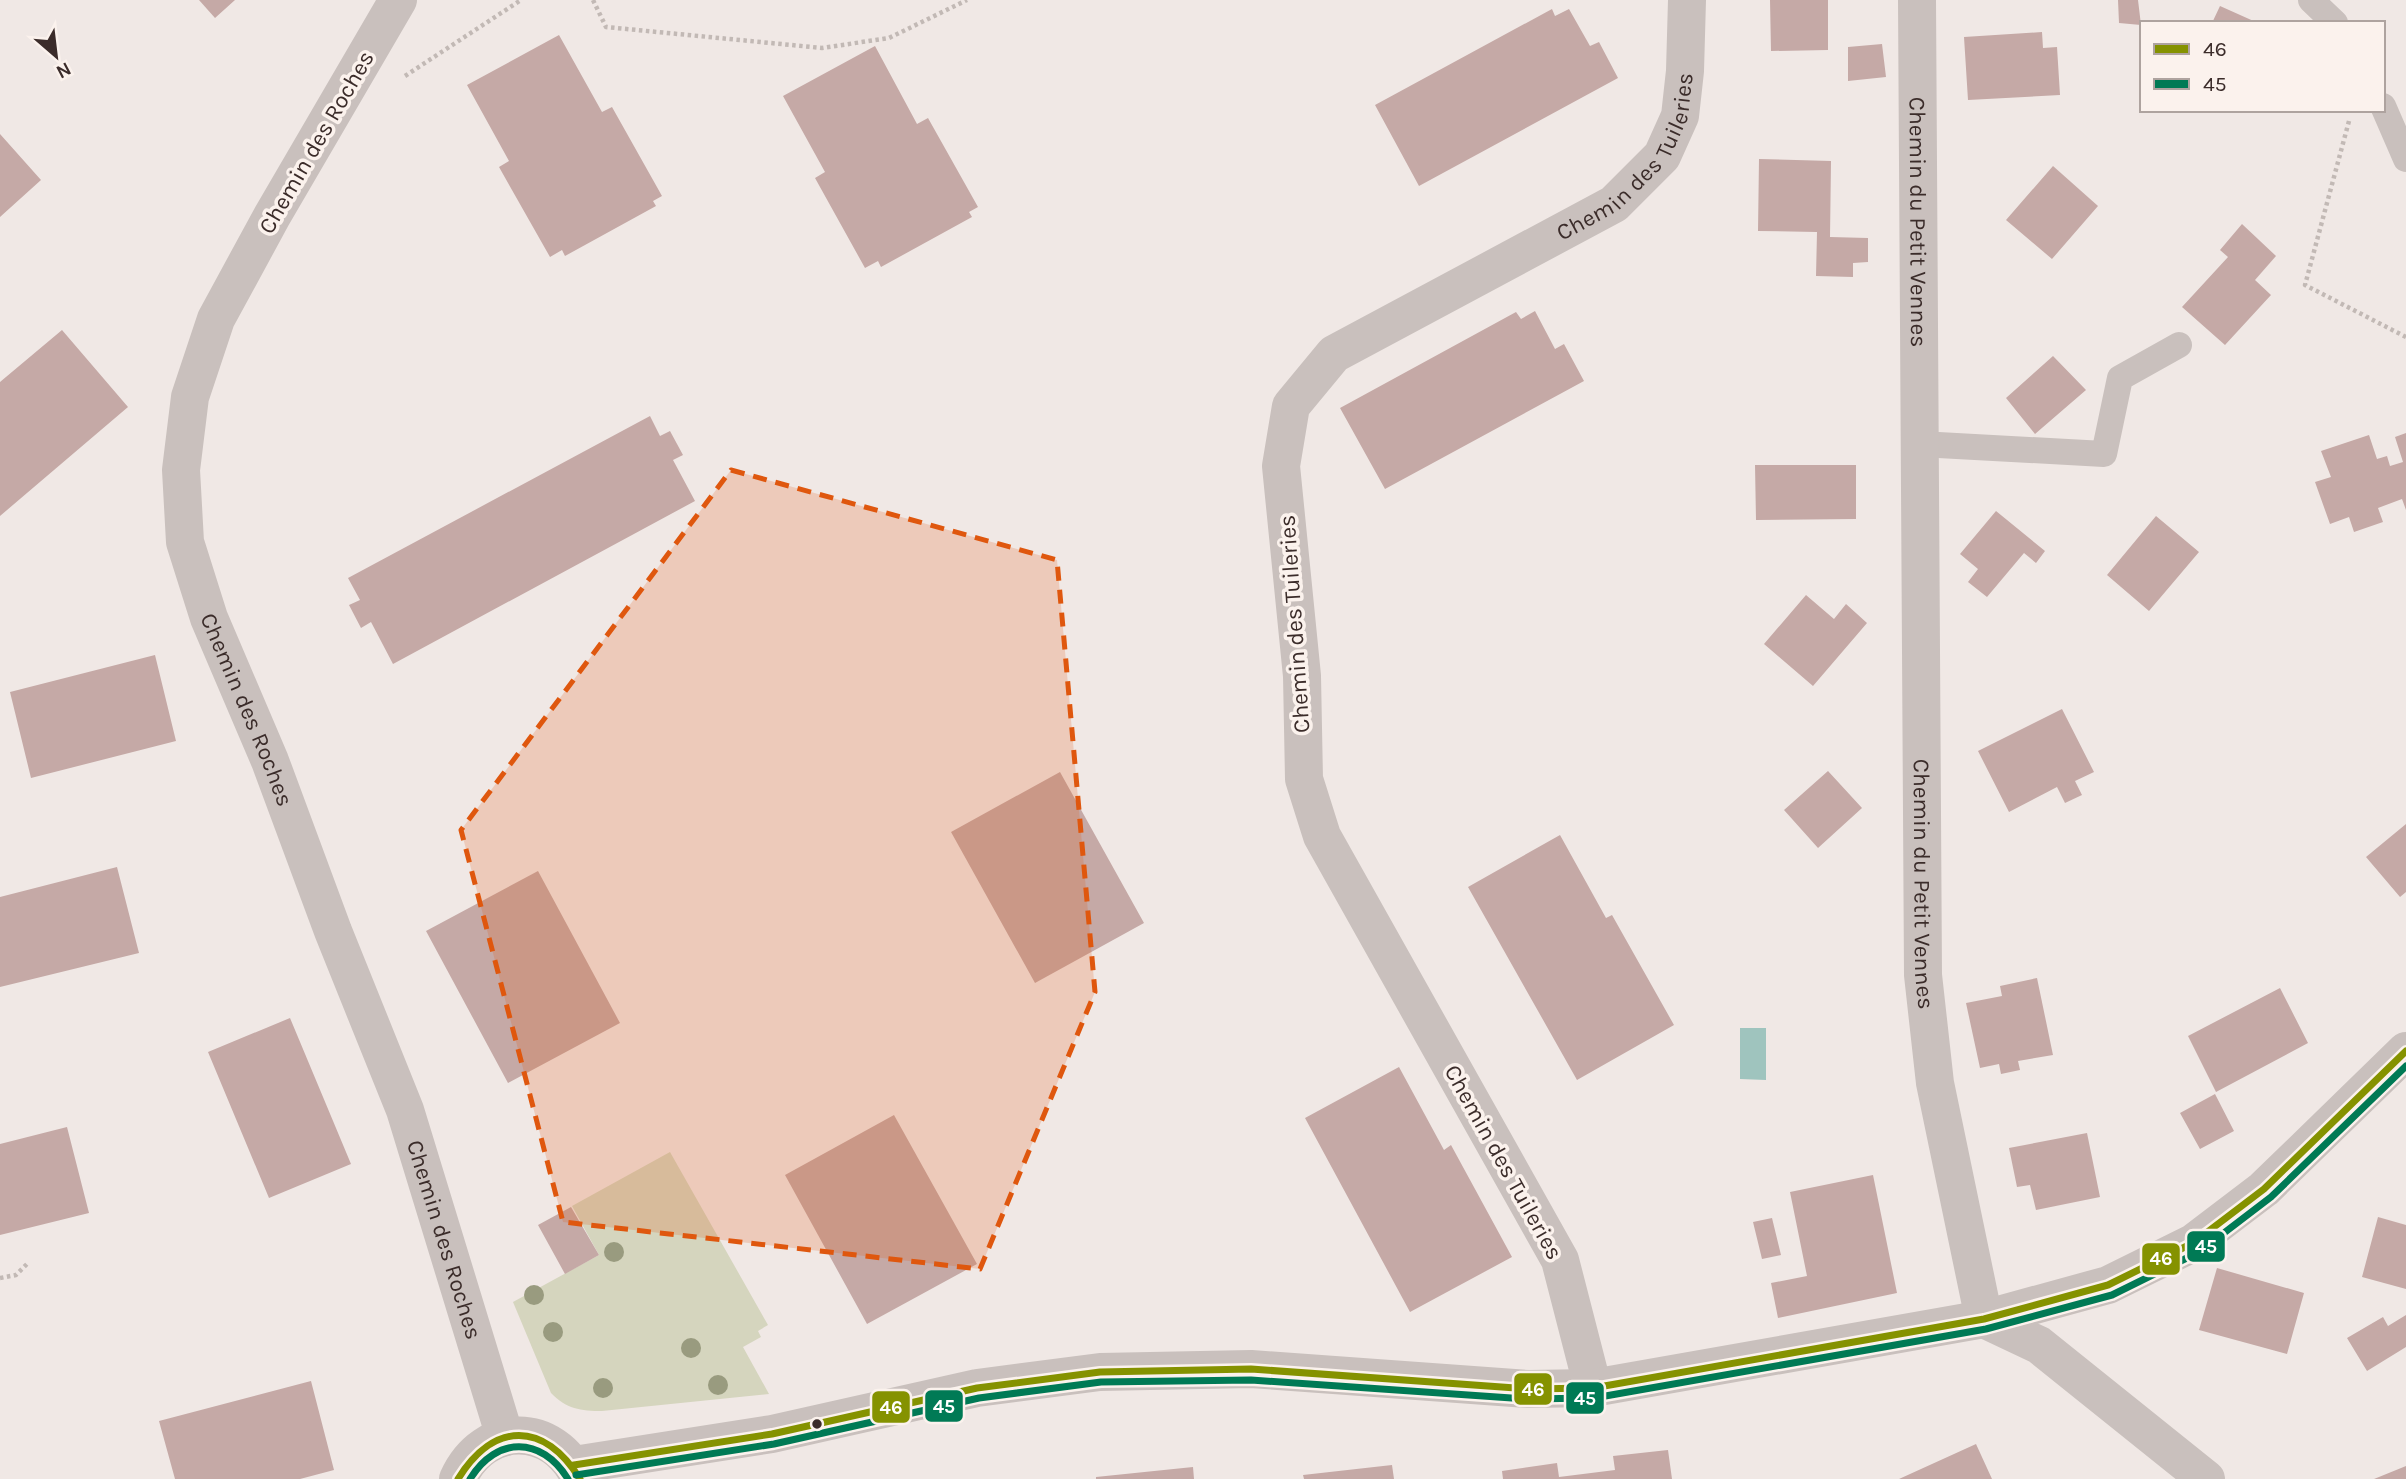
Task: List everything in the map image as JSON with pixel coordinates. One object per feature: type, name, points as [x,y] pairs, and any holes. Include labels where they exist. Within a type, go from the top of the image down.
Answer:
[{"type":"street","name":"Chemin des Roches","points":[[398,0],[272,216],[216,319],[190,397],[181,470],[185,542],[209,618],[270,761],[323,905],[405,1110],[505,1437]]},
{"type":"street","name":"Chemin des Tuileries","points":[[1593,1388],[1560,1259],[1322,836],[1304,779],[1302,676],[1281,466],[1291,406],[1334,354],[1614,204],[1662,156],[1681,116],[1687,0]]},
{"type":"street","name":"Chemin du Petit Vennes","points":[[1917,0],[1923,975],[1936,1083],[1984,1319]]},
{"type":"street","points":[[458,1479],[469,1459],[485,1445],[505,1437],[525,1435],[544,1440],[561,1450],[577,1472],[772,1434],[977,1388],[1100,1372],[1251,1369],[1528,1389],[1593,1388],[1984,1319],[2108,1285],[2193,1243],[2264,1189],[2406,1051]]},
{"type":"street","points":[[1984,1319],[2039,1345],[2206,1479]]},
{"type":"lane","points":[[2311,0],[2333,21]]},
{"type":"lane","points":[[2385,111],[2406,159]]},
{"type":"lane","points":[[1920,444],[2104,454],[2120,378],[2179,345]]},
{"type":"path","points":[[400,79],[521,0]]},
{"type":"path","points":[[593,0],[606,27],[822,48],[889,38],[967,0]]},
{"type":"path","points":[[2352,112],[2305,285],[2406,337]]},
{"type":"path","points":[[0,1278],[16,1275],[27,1264]]},
{"type":"highlighted area","points":[[731,470],[1057,560],[1095,992],[980,1269],[563,1222],[461,830]]},
{"type":"green space","points":[[670,1152],[768,1325],[758,1331],[761,1337],[743,1347],[769,1394],[602,1411],[568,1406],[551,1393],[513,1302],[599,1255],[572,1206]]},
{"type":"water","points":[[1740,1028],[1766,1028],[1766,1080],[1740,1079]]},
{"type":"building","points":[[199,0],[235,0],[215,18]]},
{"type":"building","points":[[1770,0],[1828,0],[1828,50],[1771,51]]},
{"type":"building","points":[[2118,0],[2138,0],[2140,25],[2119,23]]},
{"type":"building","points":[[2220,6],[2254,21],[2213,21]]},
{"type":"building","points":[[1552,9],[1555,16],[1569,9],[1590,46],[1599,42],[1618,78],[1419,186],[1375,105]]},
{"type":"building","points":[[2042,32],[2043,48],[2057,47],[2060,95],[1968,100],[1964,37]]},
{"type":"building","points":[[559,35],[602,112],[612,107],[662,196],[653,201],[656,206],[565,256],[562,250],[550,257],[499,167],[509,161],[467,85]]},
{"type":"building","points":[[1882,44],[1886,77],[1848,81],[1848,47]]},
{"type":"building","points":[[875,46],[917,124],[928,118],[978,207],[969,212],[972,217],[881,267],[878,261],[865,268],[815,178],[825,172],[783,96]]},
{"type":"building","points":[[0,134],[41,180],[0,217]]},
{"type":"building","points":[[1759,159],[1831,161],[1830,237],[1868,238],[1868,262],[1853,263],[1853,277],[1816,276],[1817,232],[1758,231]]},
{"type":"building","points":[[2053,166],[2098,206],[2052,259],[2006,220]]},
{"type":"building","points":[[2242,224],[2276,256],[2255,280],[2271,295],[2225,345],[2182,307],[2228,257],[2220,250]]},
{"type":"building","points":[[1535,311],[1555,349],[1564,344],[1584,381],[1385,489],[1340,408],[1516,312],[1521,319]]},
{"type":"building","points":[[62,330],[128,407],[0,516],[0,382]]},
{"type":"building","points":[[2053,356],[2086,390],[2035,434],[2006,398]]},
{"type":"building","points":[[650,416],[660,436],[670,431],[683,455],[673,460],[695,501],[393,664],[371,622],[361,628],[349,605],[360,600],[348,578]]},
{"type":"building","points":[[2406,433],[2406,510],[2402,499],[2378,508],[2383,522],[2354,532],[2349,517],[2330,524],[2315,482],[2331,477],[2321,451],[2369,435],[2377,459],[2387,456],[2390,466],[2403,462],[2395,437]]},
{"type":"building","points":[[1755,465],[1856,465],[1856,519],[1756,520]]},
{"type":"building","points":[[1996,511],[2045,551],[2036,563],[2024,553],[1987,597],[1968,582],[1978,569],[1960,554]]},
{"type":"building","points":[[2156,516],[2199,552],[2149,611],[2107,575]]},
{"type":"building","points":[[1806,595],[1834,619],[1846,604],[1867,623],[1813,686],[1764,644]]},
{"type":"building","points":[[155,655],[176,741],[31,778],[10,692]]},
{"type":"building","points":[[2062,709],[2094,772],[2075,781],[2082,795],[2065,803],[2057,787],[2009,812],[1978,751]]},
{"type":"building","points":[[1828,771],[1862,808],[1818,848],[1784,810]]},
{"type":"building","points":[[1060,772],[1144,923],[1035,983],[951,832]]},
{"type":"building","points":[[2406,824],[2406,892],[2400,897],[2366,857]]},
{"type":"building","points":[[1560,835],[1606,918],[1612,915],[1674,1025],[1577,1080],[1468,887]]},
{"type":"building","points":[[117,867],[139,953],[0,987],[0,897]]},
{"type":"building","points":[[538,871],[620,1023],[508,1083],[426,931]]},
{"type":"building","points":[[2037,978],[2053,1055],[2018,1061],[2020,1070],[2001,1074],[1999,1064],[1980,1068],[1966,1003],[2002,996],[2000,986]]},
{"type":"building","points":[[2280,988],[2308,1043],[2216,1092],[2188,1036]]},
{"type":"building","points":[[290,1018],[351,1164],[269,1198],[208,1052]]},
{"type":"building","points":[[1399,1067],[1444,1150],[1451,1145],[1512,1257],[1410,1312],[1305,1118]]},
{"type":"building","points":[[2215,1094],[2234,1131],[2200,1149],[2180,1113]]},
{"type":"building","points":[[894,1115],[977,1264],[867,1324],[785,1175]]},
{"type":"building","points":[[67,1127],[89,1213],[0,1235],[0,1144]]},
{"type":"building","points":[[2087,1133],[2100,1197],[2036,1210],[2030,1185],[2017,1187],[2009,1148]]},
{"type":"building","points":[[1873,1175],[1897,1293],[1778,1318],[1771,1283],[1807,1276],[1790,1192]]},
{"type":"building","points":[[571,1207],[599,1255],[565,1274],[538,1225]]},
{"type":"building","points":[[2378,1217],[2406,1225],[2406,1289],[2362,1277]]},
{"type":"building","points":[[1772,1218],[1781,1255],[1762,1259],[1753,1222]]},
{"type":"building","points":[[2217,1268],[2304,1293],[2287,1354],[2199,1330]]},
{"type":"building","points":[[2406,1315],[2406,1347],[2367,1371],[2347,1338],[2383,1317],[2388,1326]]},
{"type":"building","points":[[311,1381],[334,1470],[300,1479],[175,1479],[159,1421]]},
{"type":"building","points":[[1976,1444],[1992,1479],[1899,1479]]},
{"type":"building","points":[[1668,1450],[1672,1479],[1503,1479],[1502,1471],[1557,1463],[1559,1477],[1615,1470],[1613,1456]]},
{"type":"building","points":[[1392,1465],[1394,1479],[1304,1479],[1303,1475]]},
{"type":"building","points":[[2406,1466],[2406,1479],[2374,1479]]},
{"type":"building","points":[[1193,1467],[1194,1479],[1096,1479],[1096,1477]]},
{"type":"transit line","name":"46","points":[[574,1465],[772,1434],[977,1388],[1100,1372],[1251,1369],[1528,1389],[1593,1388],[1984,1319],[2108,1285],[2193,1243],[2264,1189],[2406,1051]]},
{"type":"transit line","name":"45","points":[[576,1475],[774,1444],[979,1398],[1101,1382],[1251,1380],[1527,1399],[1594,1398],[1986,1329],[2112,1295],[2199,1252],[2271,1197],[2406,1066]]},
{"type":"transit line","name":"46","points":[[458,1479],[487,1446],[503,1438],[519,1436],[535,1438],[551,1446],[580,1479]]},
{"type":"transit line","name":"45","points":[[470,1479],[493,1455],[519,1447],[545,1455],[568,1479]]}]
